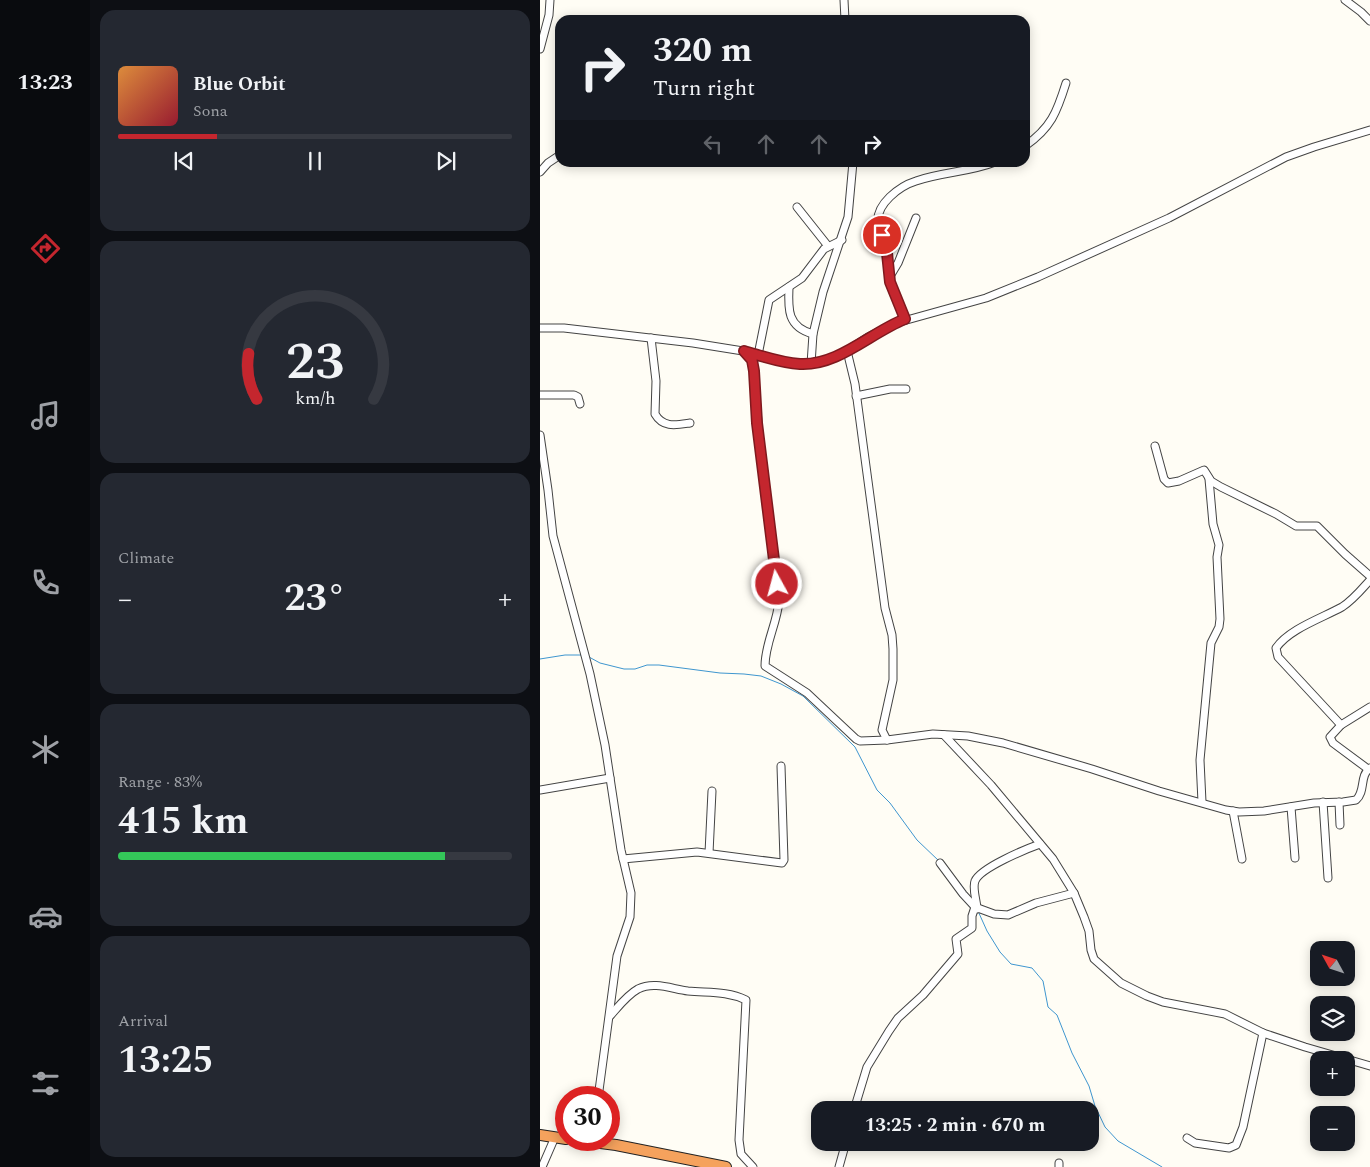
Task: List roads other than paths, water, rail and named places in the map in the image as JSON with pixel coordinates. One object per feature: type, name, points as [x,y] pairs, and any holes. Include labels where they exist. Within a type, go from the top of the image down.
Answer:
[{"type":"highway","points":[[540,1135],[555,1137]]},
{"type":"highway","points":[[620,1143],[726,1167]]},
{"type":"street","points":[[540,49],[549,16],[550,0]]},
{"type":"street","points":[[844,0],[845,15]]},
{"type":"street","points":[[1345,0],[1370,21]]},
{"type":"street","points":[[1030,142],[1042,133],[1059,109],[1066,83]]},
{"type":"street","points":[[540,328],[564,328],[651,338],[744,351],[791,363],[811,364],[826,361],[905,319],[942,311],[1003,292],[1169,218],[1286,157],[1370,130]]},
{"type":"street","points":[[540,172],[555,158]]},
{"type":"street","points":[[811,364],[813,334],[823,292],[842,240],[848,216],[853,167]]},
{"type":"street","points":[[905,319],[889,278],[885,246],[878,224],[880,214],[900,188],[915,181],[983,167]]},
{"type":"street","points":[[797,207],[828,246]]},
{"type":"street","points":[[889,278],[898,263],[916,218]]},
{"type":"street","points":[[758,355],[763,338],[769,300],[806,273],[828,246],[842,240]]},
{"type":"street","points":[[789,287],[788,304],[790,319],[800,328],[813,334]]},
{"type":"street","points":[[651,338],[656,380],[655,414],[664,424],[690,423]]},
{"type":"street","points":[[744,351],[752,360],[754,371],[757,423],[779,602],[776,620],[766,650],[764,666],[808,693],[856,739],[860,741],[887,740],[918,735],[968,736],[1003,743],[1158,791],[1233,811],[1249,812],[1324,802],[1350,802],[1360,797],[1364,776],[1369,769],[1330,740],[1332,734],[1341,725],[1370,707]]},
{"type":"street","points":[[847,351],[856,396],[885,608],[892,641],[893,680],[882,730],[887,740]]},
{"type":"street","points":[[856,396],[890,389],[906,389]]},
{"type":"street","points":[[540,395],[574,395],[578,397],[580,404]]},
{"type":"street","points":[[540,435],[553,536],[590,674],[605,744],[624,859],[630,882],[632,910],[617,956],[600,1086]]},
{"type":"street","points":[[1155,446],[1164,479],[1168,483],[1179,481],[1202,470],[1205,471],[1209,479],[1212,524],[1219,545],[1217,557],[1220,619],[1219,627],[1211,643],[1200,760],[1202,802]]},
{"type":"street","points":[[1209,479],[1221,488],[1276,514],[1296,526],[1317,526],[1370,576]]},
{"type":"street","points":[[1341,725],[1278,657],[1276,648],[1283,640],[1309,623],[1348,603],[1370,580]]},
{"type":"street","points":[[944,735],[997,793],[1053,859],[1074,893],[1089,931],[1094,958],[1121,983],[1163,1002],[1226,1014],[1263,1033],[1370,1066]]},
{"type":"street","points":[[624,859],[697,852],[779,864],[783,862],[780,766]]},
{"type":"street","points":[[540,790],[610,778]]},
{"type":"street","points":[[709,853],[712,791]]},
{"type":"street","points":[[1324,802],[1328,878]]},
{"type":"street","points":[[1339,802],[1340,825]]},
{"type":"street","points":[[1290,807],[1295,858]]},
{"type":"street","points":[[1233,811],[1242,859]]},
{"type":"street","points":[[857,1101],[870,1061],[898,1018],[923,994],[958,954],[956,940],[972,928],[972,916],[976,908],[974,886],[976,880],[1000,861],[1040,844]]},
{"type":"street","points":[[940,863],[976,908],[994,914],[1006,915],[1036,903],[1074,893]]},
{"type":"street","points":[[609,1016],[629,995],[638,989],[650,986],[662,986],[688,991],[713,991],[746,1000],[739,1140],[741,1154],[753,1167]]},
{"type":"street","points":[[1187,1138],[1196,1143],[1229,1148],[1236,1145],[1243,1127],[1263,1033]]},
{"type":"street","points":[[542,1167],[555,1137]]},
{"type":"street","points":[[839,1167],[843,1151]]},
{"type":"waterway","points":[[540,659],[565,655],[583,655]]},
{"type":"waterway","points":[[589,657],[600,663],[624,669],[659,665],[761,676],[803,696],[855,747],[877,790],[890,803],[917,840],[939,861]]},
{"type":"waterway","points":[[959,882],[968,895]]},
{"type":"waterway","points":[[978,911],[987,931],[1000,952],[1011,964],[1032,968],[1043,981],[1048,1007],[1057,1015],[1105,1127],[1118,1141],[1162,1167]]}]
